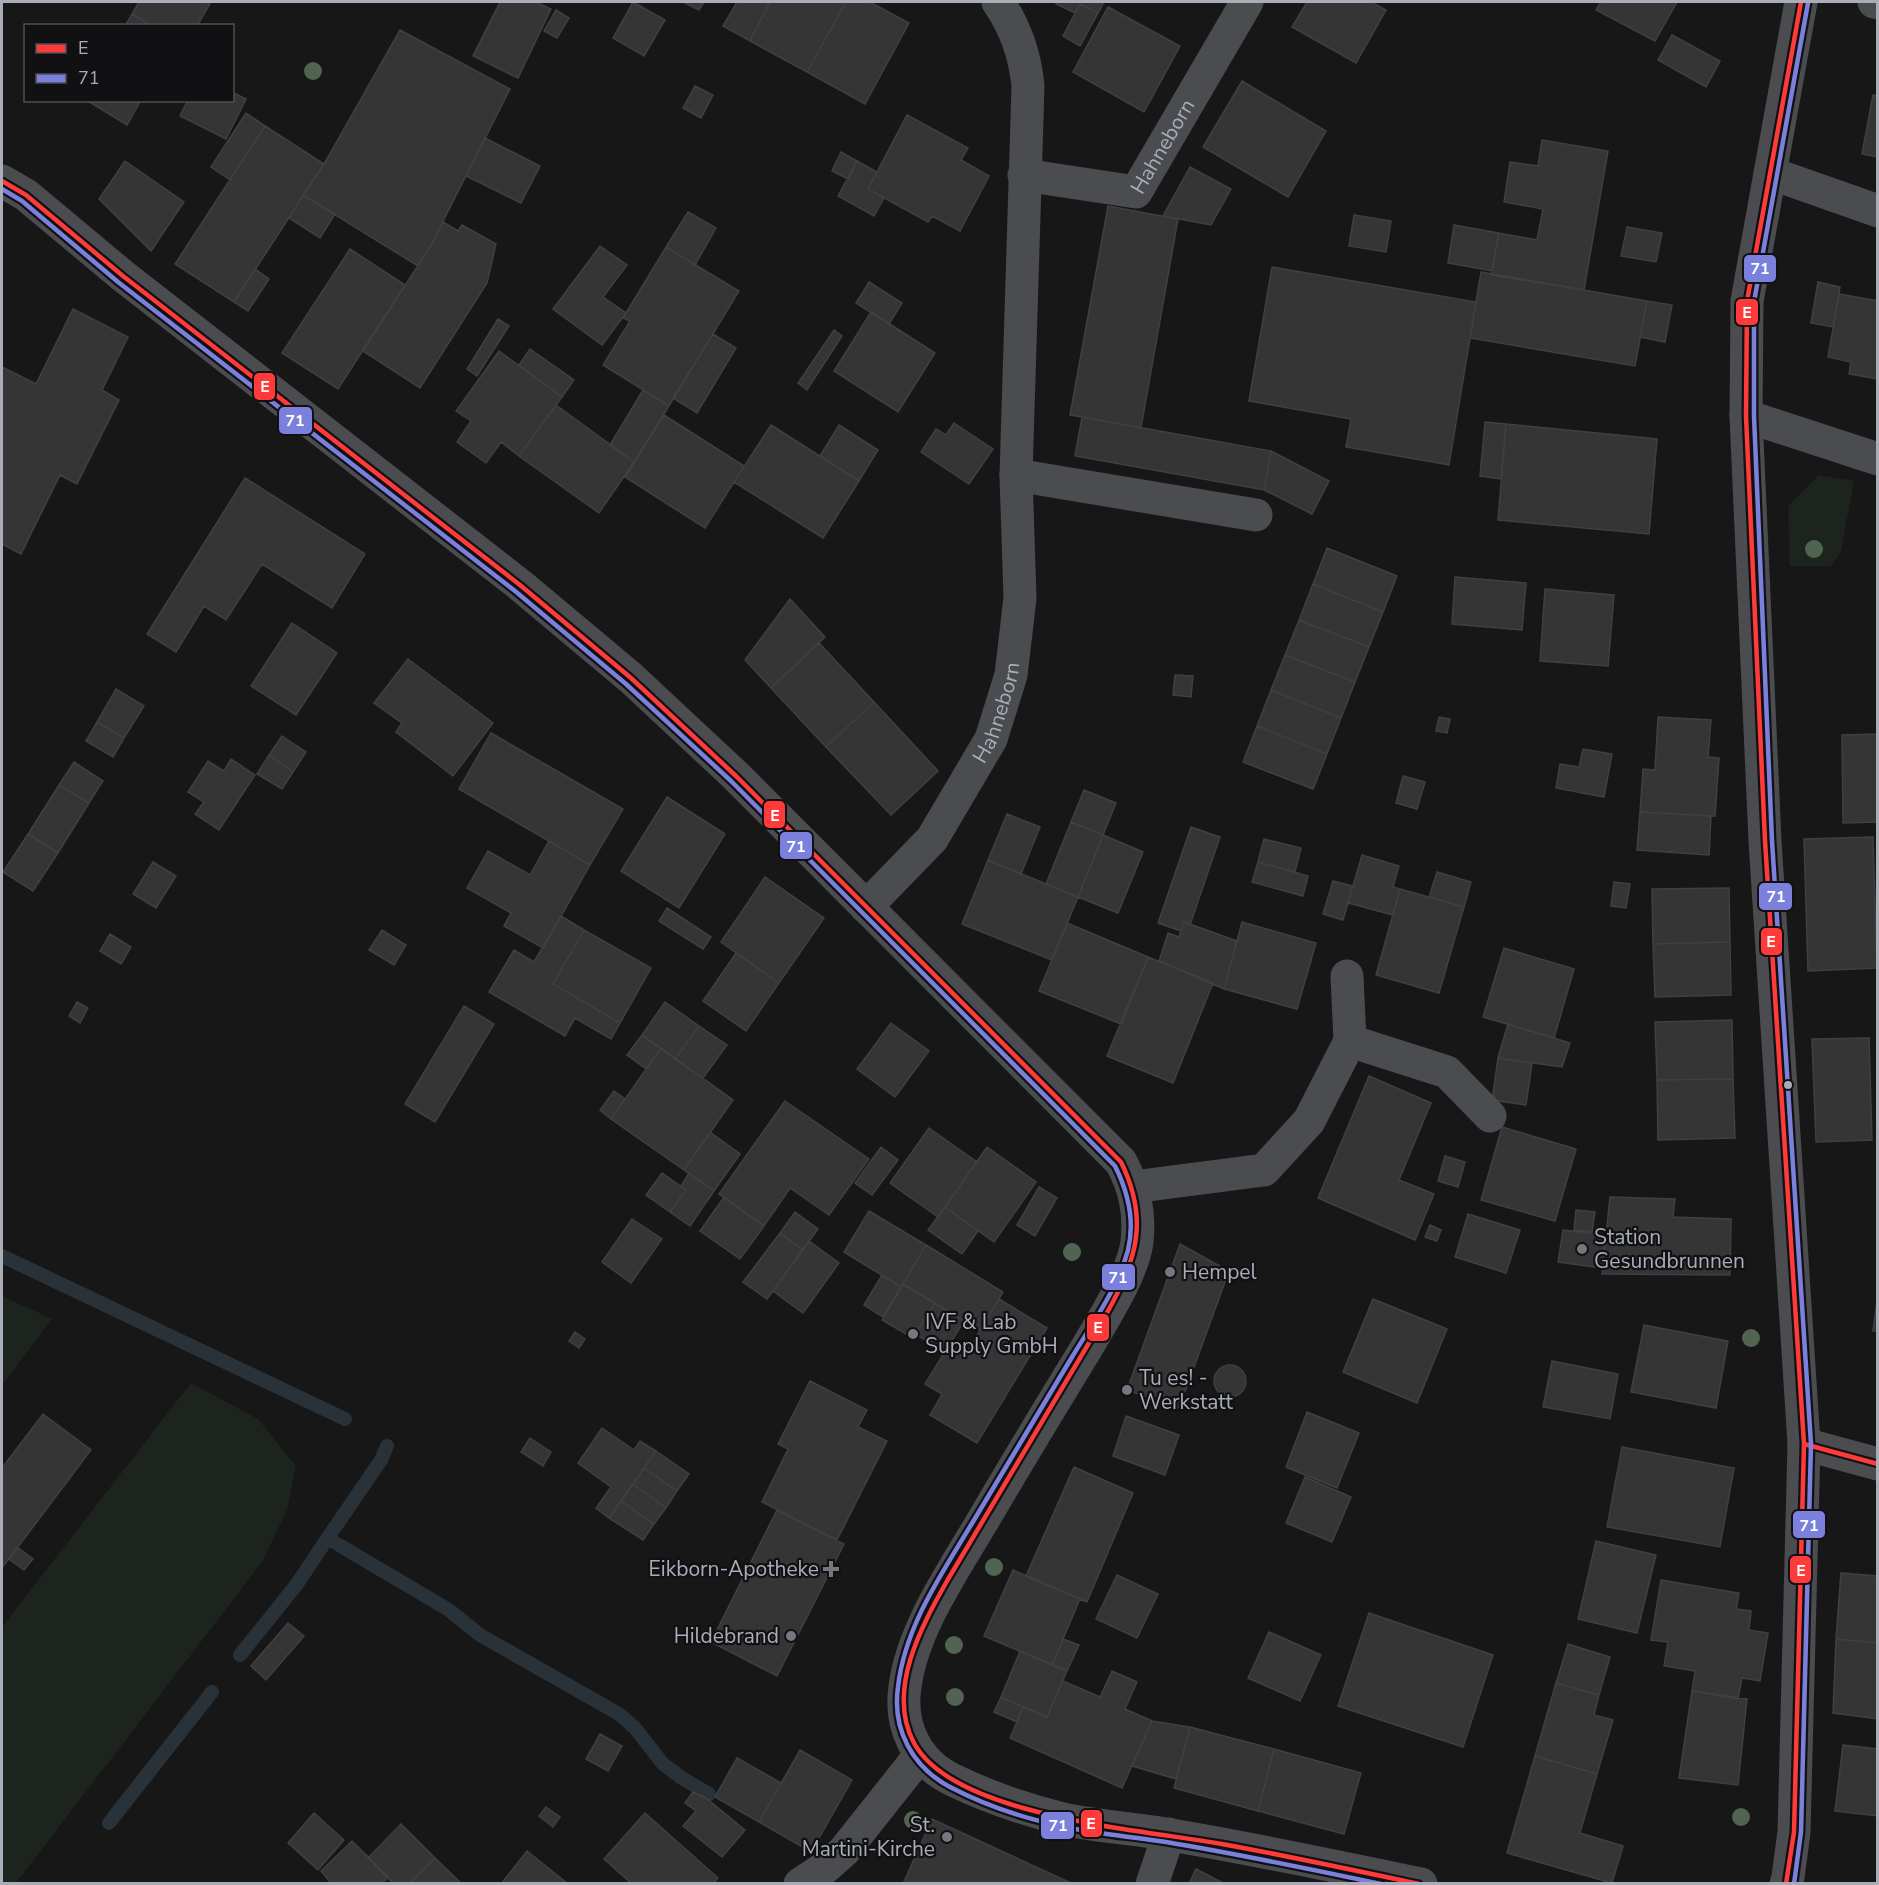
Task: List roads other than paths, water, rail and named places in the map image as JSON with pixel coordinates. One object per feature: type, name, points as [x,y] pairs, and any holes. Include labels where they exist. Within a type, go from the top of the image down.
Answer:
[{"type":"street","name":"Hahneborn","points":[[866,907],[932,839],[991,739],[1011,675],[1020,598],[1016,475],[1028,86],[1018,36],[998,2]]},
{"type":"street","name":"Hahneborn","points":[[1024,175],[1137,192],[1247,2]]},
{"type":"street","points":[[1786,1884],[1794,1832],[1804,1444],[1766,853],[1746,416],[1747,302],[1802,2]]},
{"type":"street","points":[[1770,173],[1878,212]]},
{"type":"street","points":[[2,181],[26,195],[123,276],[520,585],[630,678],[736,776],[1120,1162],[1133,1187],[1137,1211],[1137,1242],[1125,1277],[1093,1336],[951,1573],[916,1644],[905,1688],[904,1711],[908,1733],[921,1754],[952,1780],[1010,1803],[1061,1819],[1169,1834],[1421,1884]]},
{"type":"street","points":[[1746,416],[1878,459]]},
{"type":"street","points":[[1016,475],[1256,515]]},
{"type":"street","points":[[1133,1187],[1264,1170],[1309,1121],[1350,1041],[1347,976]]},
{"type":"street","points":[[1350,1041],[1447,1072],[1490,1116]]},
{"type":"street","points":[[1804,1444],[1878,1464]]},
{"type":"street","points":[[800,1884],[826,1867],[844,1851],[921,1754]]},
{"type":"street","points":[[1152,1884],[1169,1834]]},
{"type":"waterway","points":[[2,1256],[345,1419]]},
{"type":"waterway","points":[[334,1542],[327,1539],[381,1460],[387,1446]]},
{"type":"waterway","points":[[240,1655],[297,1584],[327,1539]]},
{"type":"waterway","points":[[339,1545],[449,1610],[480,1635],[619,1714],[635,1728],[663,1764],[709,1794]]},
{"type":"waterway","points":[[109,1823],[212,1692]]},
{"type":"place","name":"Station Gesundbrunnen","points":[[1582,1249]]},
{"type":"place","name":"Hempel","points":[[1170,1272]]},
{"type":"place","name":"IVF & Lab Supply GmbH","points":[[913,1334]]},
{"type":"place","name":"Tu es! - Werkstatt","points":[[1127,1390]]},
{"type":"place","name":"Eikborn-Apotheke","points":[[831,1569]]},
{"type":"place","name":"Hildebrand","points":[[791,1636]]},
{"type":"place","name":"St. Martini-Kirche","points":[[947,1837]]}]
